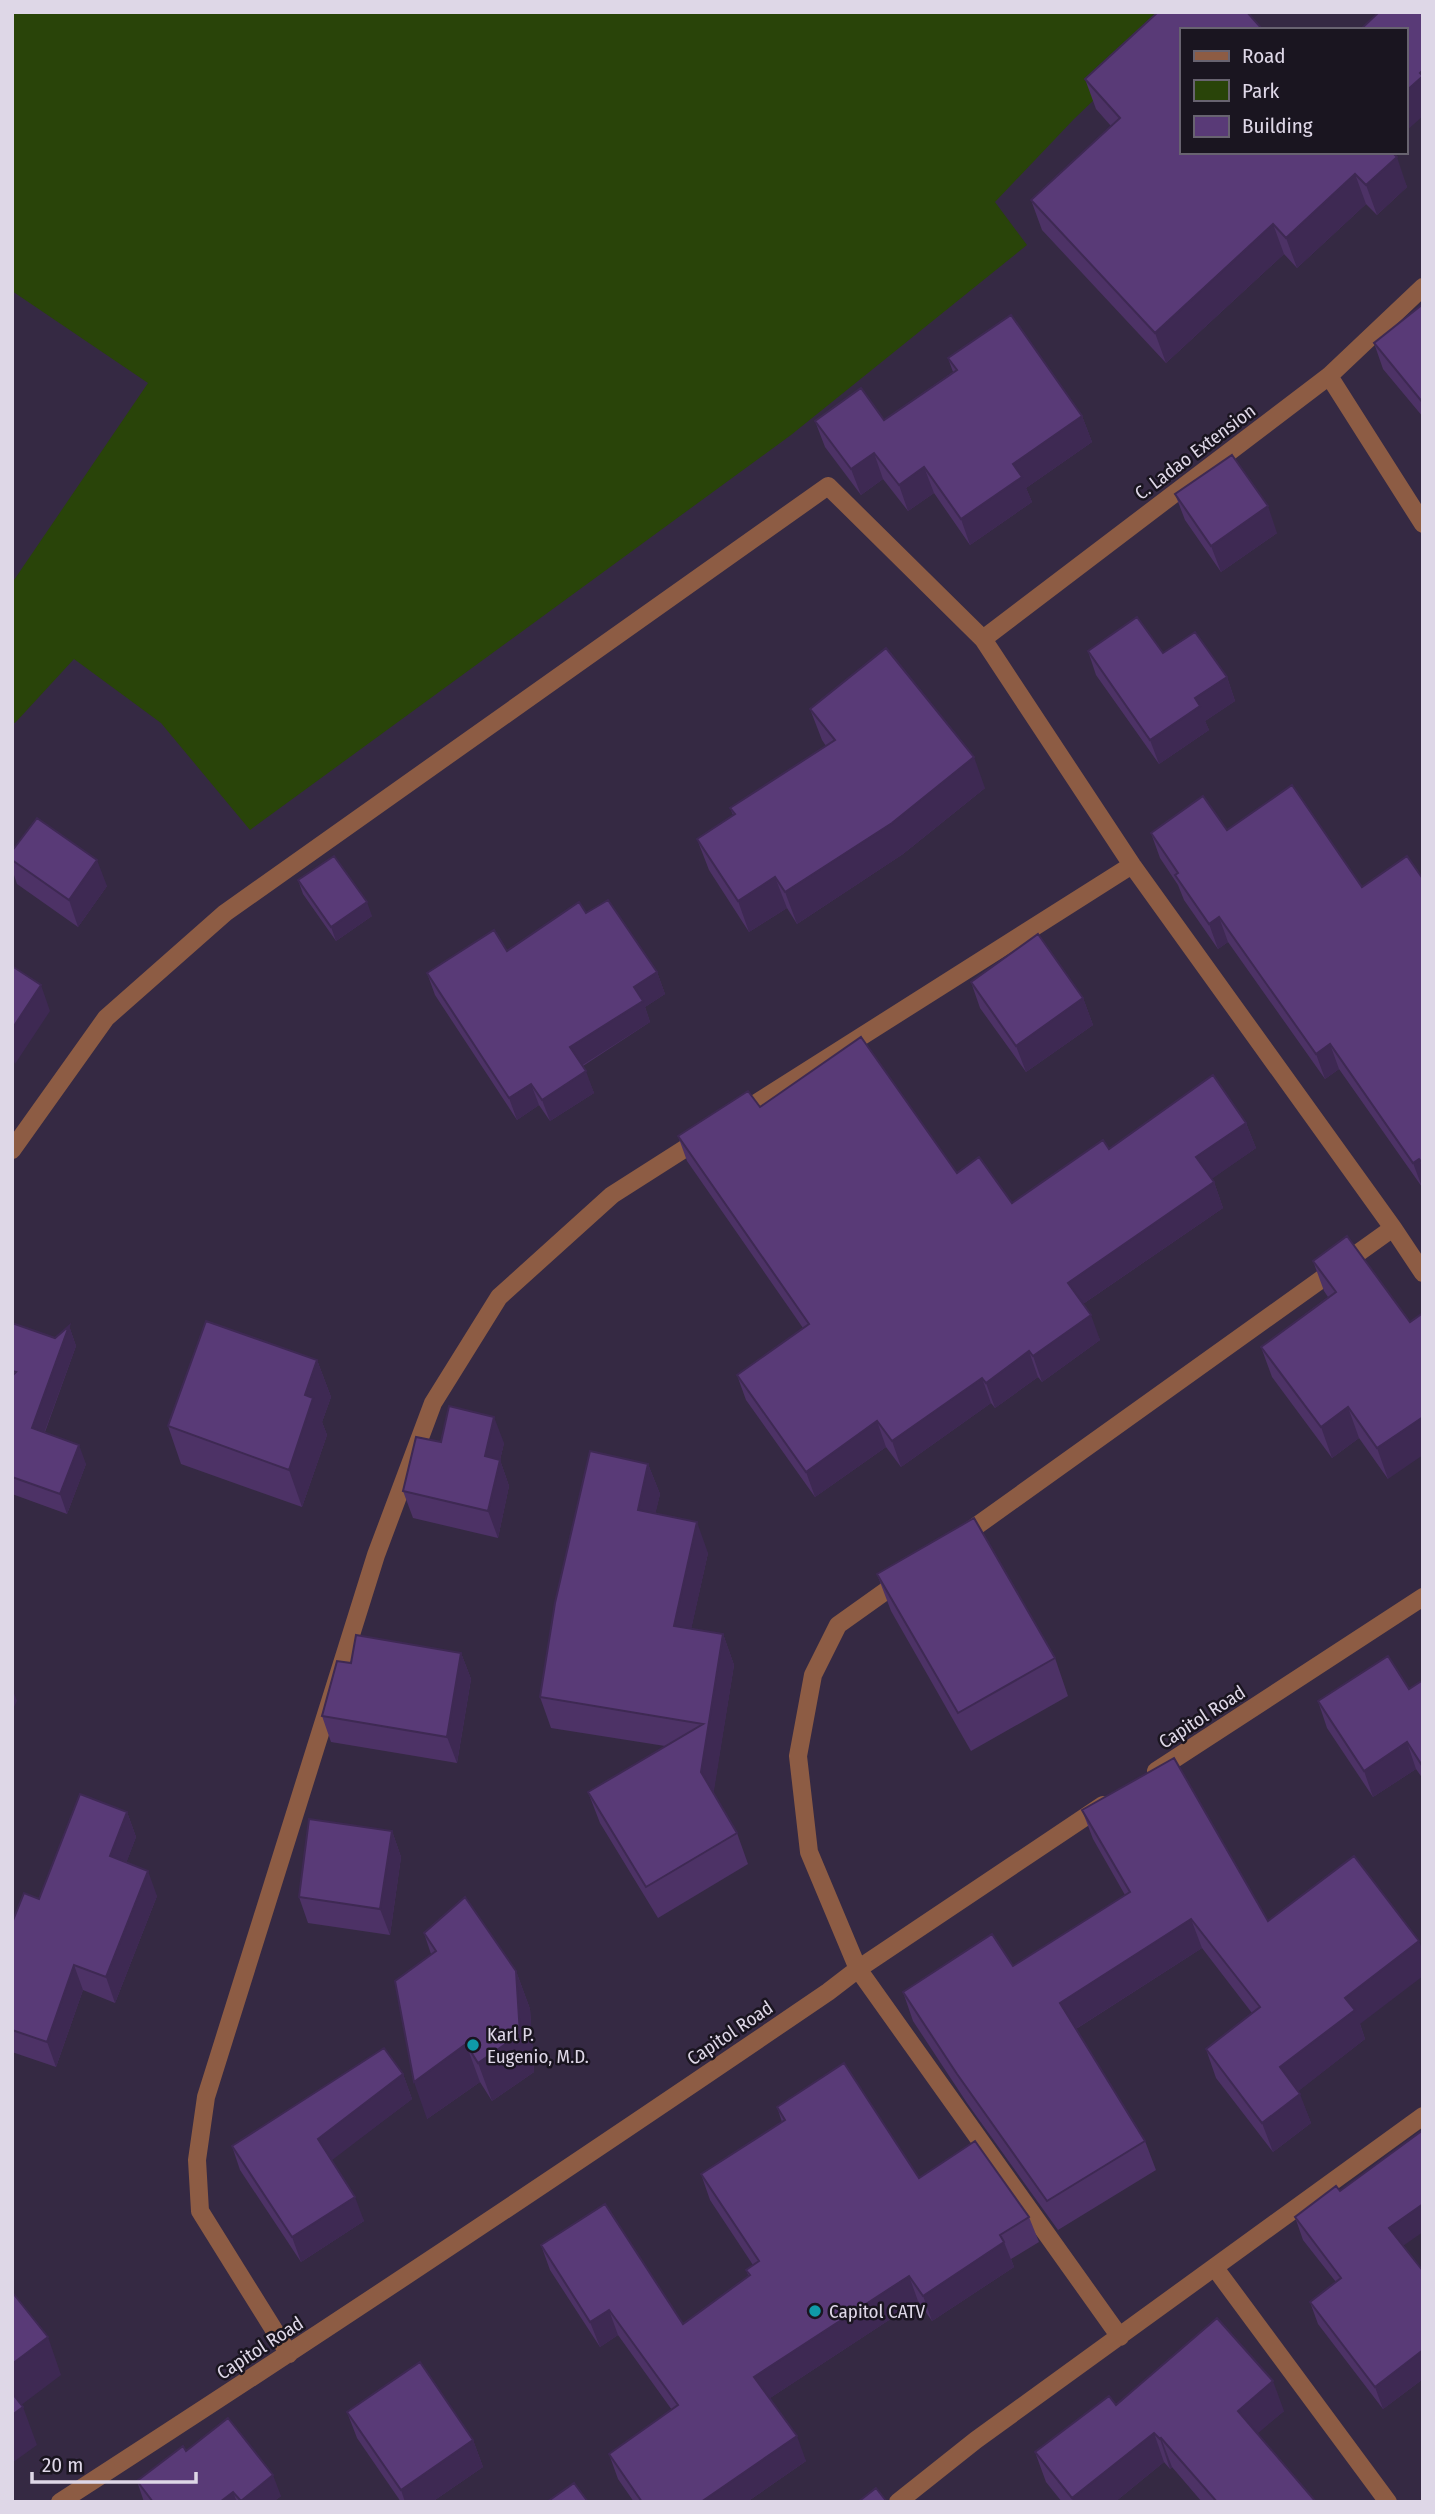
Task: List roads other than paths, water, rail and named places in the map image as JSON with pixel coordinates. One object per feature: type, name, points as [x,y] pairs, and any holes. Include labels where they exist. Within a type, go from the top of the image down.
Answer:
[{"type":"street","name":"C. Ladao Extension","points":[[983,639],[1329,376],[1423,286]]},
{"type":"street","points":[[1329,376],[1423,524]]},
{"type":"street","points":[[12,1150],[106,1018],[225,913],[828,486],[983,639],[1132,865],[1423,1273]]},
{"type":"street","points":[[289,2354],[200,2211],[197,2160],[206,2097],[376,1555],[433,1403],[499,1297],[612,1195],[1132,865]]},
{"type":"street","points":[[952,1544],[1393,1228]]},
{"type":"street","points":[[918,1568],[838,1625],[813,1675],[798,1756],[809,1852],[858,1969],[1120,2337]]},
{"type":"street","name":"Capitol Road","points":[[1147,1777],[1423,1597]]},
{"type":"street","name":"Capitol Road","points":[[60,2502],[549,2183],[1041,1844],[1124,1792]]},
{"type":"street","points":[[898,2502],[976,2440],[1423,2116]]},
{"type":"street","points":[[1214,2268],[1388,2502]]},
{"type":"place","name":"Karl P. Eugenio, M.D.","points":[[473,2045]]},
{"type":"place","name":"Capitol CATV","points":[[815,2311]]}]
